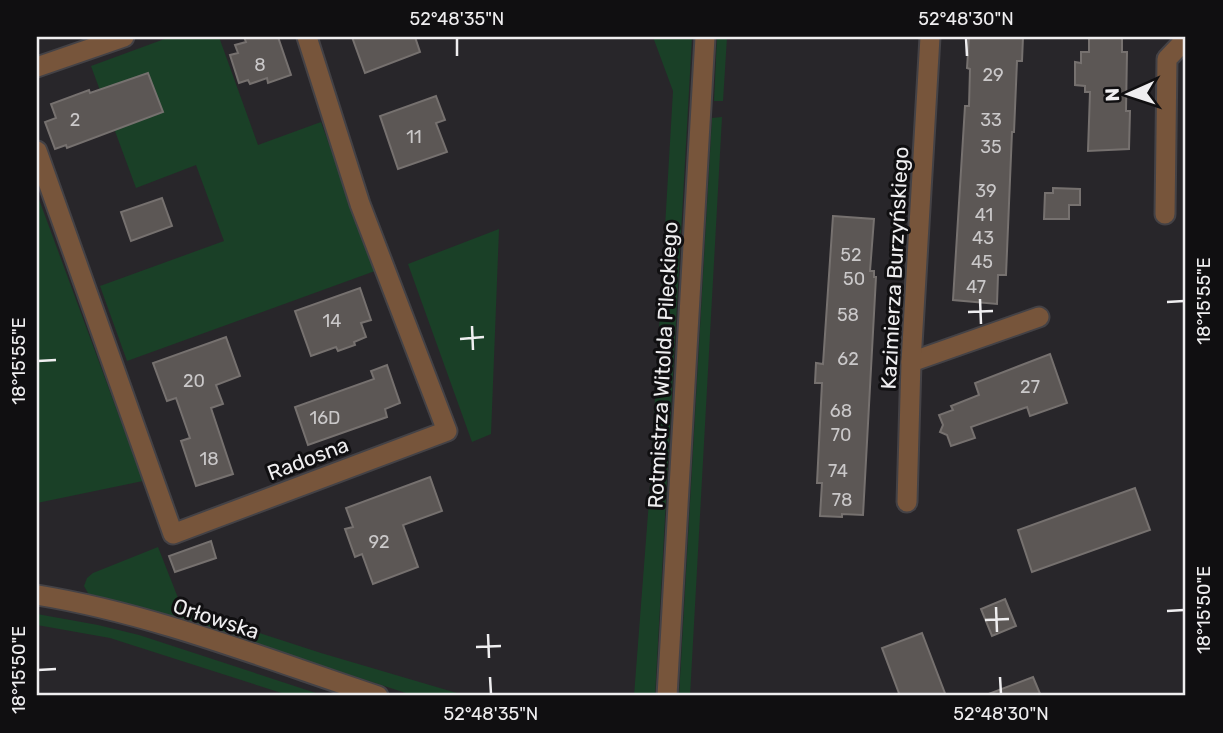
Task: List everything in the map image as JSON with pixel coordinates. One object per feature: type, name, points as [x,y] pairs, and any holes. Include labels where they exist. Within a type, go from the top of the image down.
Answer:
[{"type":"street","points":[[37,67],[124,37]]},
{"type":"street","name":"Radosna","points":[[37,151],[173,534],[447,432],[360,204],[307,37]]},
{"type":"street","name":"Rotmistrza Witolda Pileckiego","points":[[667,696],[705,37]]},
{"type":"street","name":"Kazimierza Burzyńskiego","points":[[907,502],[911,362],[930,37]]},
{"type":"street","points":[[1165,214],[1167,59],[1186,39]]},
{"type":"street","points":[[911,362],[1040,317]]},
{"type":"street","name":"Orłowska","points":[[37,595],[68,600],[186,632],[378,696]]},
{"type":"green space","points":[[170,37],[219,37],[258,145],[321,122],[375,271],[127,361],[100,286],[224,241],[196,165],[136,188],[91,66]]},
{"type":"green space","points":[[653,37],[692,37],[655,696],[634,696],[649,501],[673,91]]},
{"type":"green space","points":[[717,37],[727,37],[723,101],[714,101]]},
{"type":"green space","points":[[722,117],[690,696],[679,696],[712,118]]},
{"type":"green space","points":[[37,194],[143,481],[37,503]]},
{"type":"green space","points":[[499,229],[491,434],[472,442],[408,264]]},
{"type":"green space","points":[[158,547],[182,608],[467,696],[415,696],[154,611],[89,595],[84,586],[93,573]]},
{"type":"green space","points":[[37,614],[139,635],[325,696],[291,696],[110,638],[37,625]]},
{"type":"building","points":[[244,37],[278,37],[291,75],[268,83],[267,78],[250,84],[248,80],[239,83],[230,55],[238,53],[235,45],[246,42]]},
{"type":"building","points":[[352,37],[415,37],[420,52],[365,73]]},
{"type":"building","points":[[969,37],[1023,37],[1022,61],[1017,61],[1006,275],[998,275],[997,304],[953,300],[965,106],[969,106]]},
{"type":"building","points":[[1089,37],[1122,37],[1122,52],[1127,52],[1126,111],[1130,111],[1129,149],[1088,151],[1090,92],[1085,92],[1085,86],[1075,85],[1075,62],[1081,63],[1081,52],[1089,52]]},
{"type":"building","points":[[148,73],[163,112],[67,148],[66,145],[55,149],[45,122],[56,118],[51,104]]},
{"type":"building","points":[[436,96],[445,120],[436,123],[447,152],[398,169],[380,116]]},
{"type":"building","points":[[1053,188],[1080,189],[1080,205],[1069,205],[1069,219],[1044,219],[1045,193],[1053,193]]},
{"type":"building","points":[[162,198],[172,226],[131,241],[121,212]]},
{"type":"building","points":[[833,216],[874,219],[870,271],[874,271],[876,277],[863,515],[842,514],[842,517],[820,516],[822,483],[817,483],[822,383],[815,383],[816,363],[823,364]]},
{"type":"building","points":[[360,288],[371,320],[361,323],[366,337],[354,342],[355,345],[338,351],[336,347],[311,356],[295,311]]},
{"type":"building","points":[[226,337],[240,376],[216,385],[223,404],[211,408],[233,474],[196,486],[181,441],[190,438],[176,398],[167,401],[153,363]]},
{"type":"building","points":[[1050,354],[1067,403],[1030,416],[1027,407],[971,427],[975,438],[951,446],[947,435],[940,432],[943,425],[939,415],[953,410],[951,406],[979,395],[975,383]]},
{"type":"building","points":[[387,365],[400,403],[385,409],[387,417],[308,445],[295,407],[374,379],[371,371]]},
{"type":"building","points":[[430,477],[442,511],[403,525],[418,567],[373,584],[362,554],[355,557],[345,529],[353,527],[346,508]]},
{"type":"building","points":[[1135,488],[1150,530],[1032,572],[1018,530]]},
{"type":"building","points":[[211,541],[216,558],[175,572],[169,556]]},
{"type":"building","points":[[1005,599],[1016,626],[992,636],[981,609]]},
{"type":"building","points":[[922,633],[946,696],[900,696],[882,648]]},
{"type":"building","points":[[1033,677],[1041,696],[986,696],[986,695]]}]
